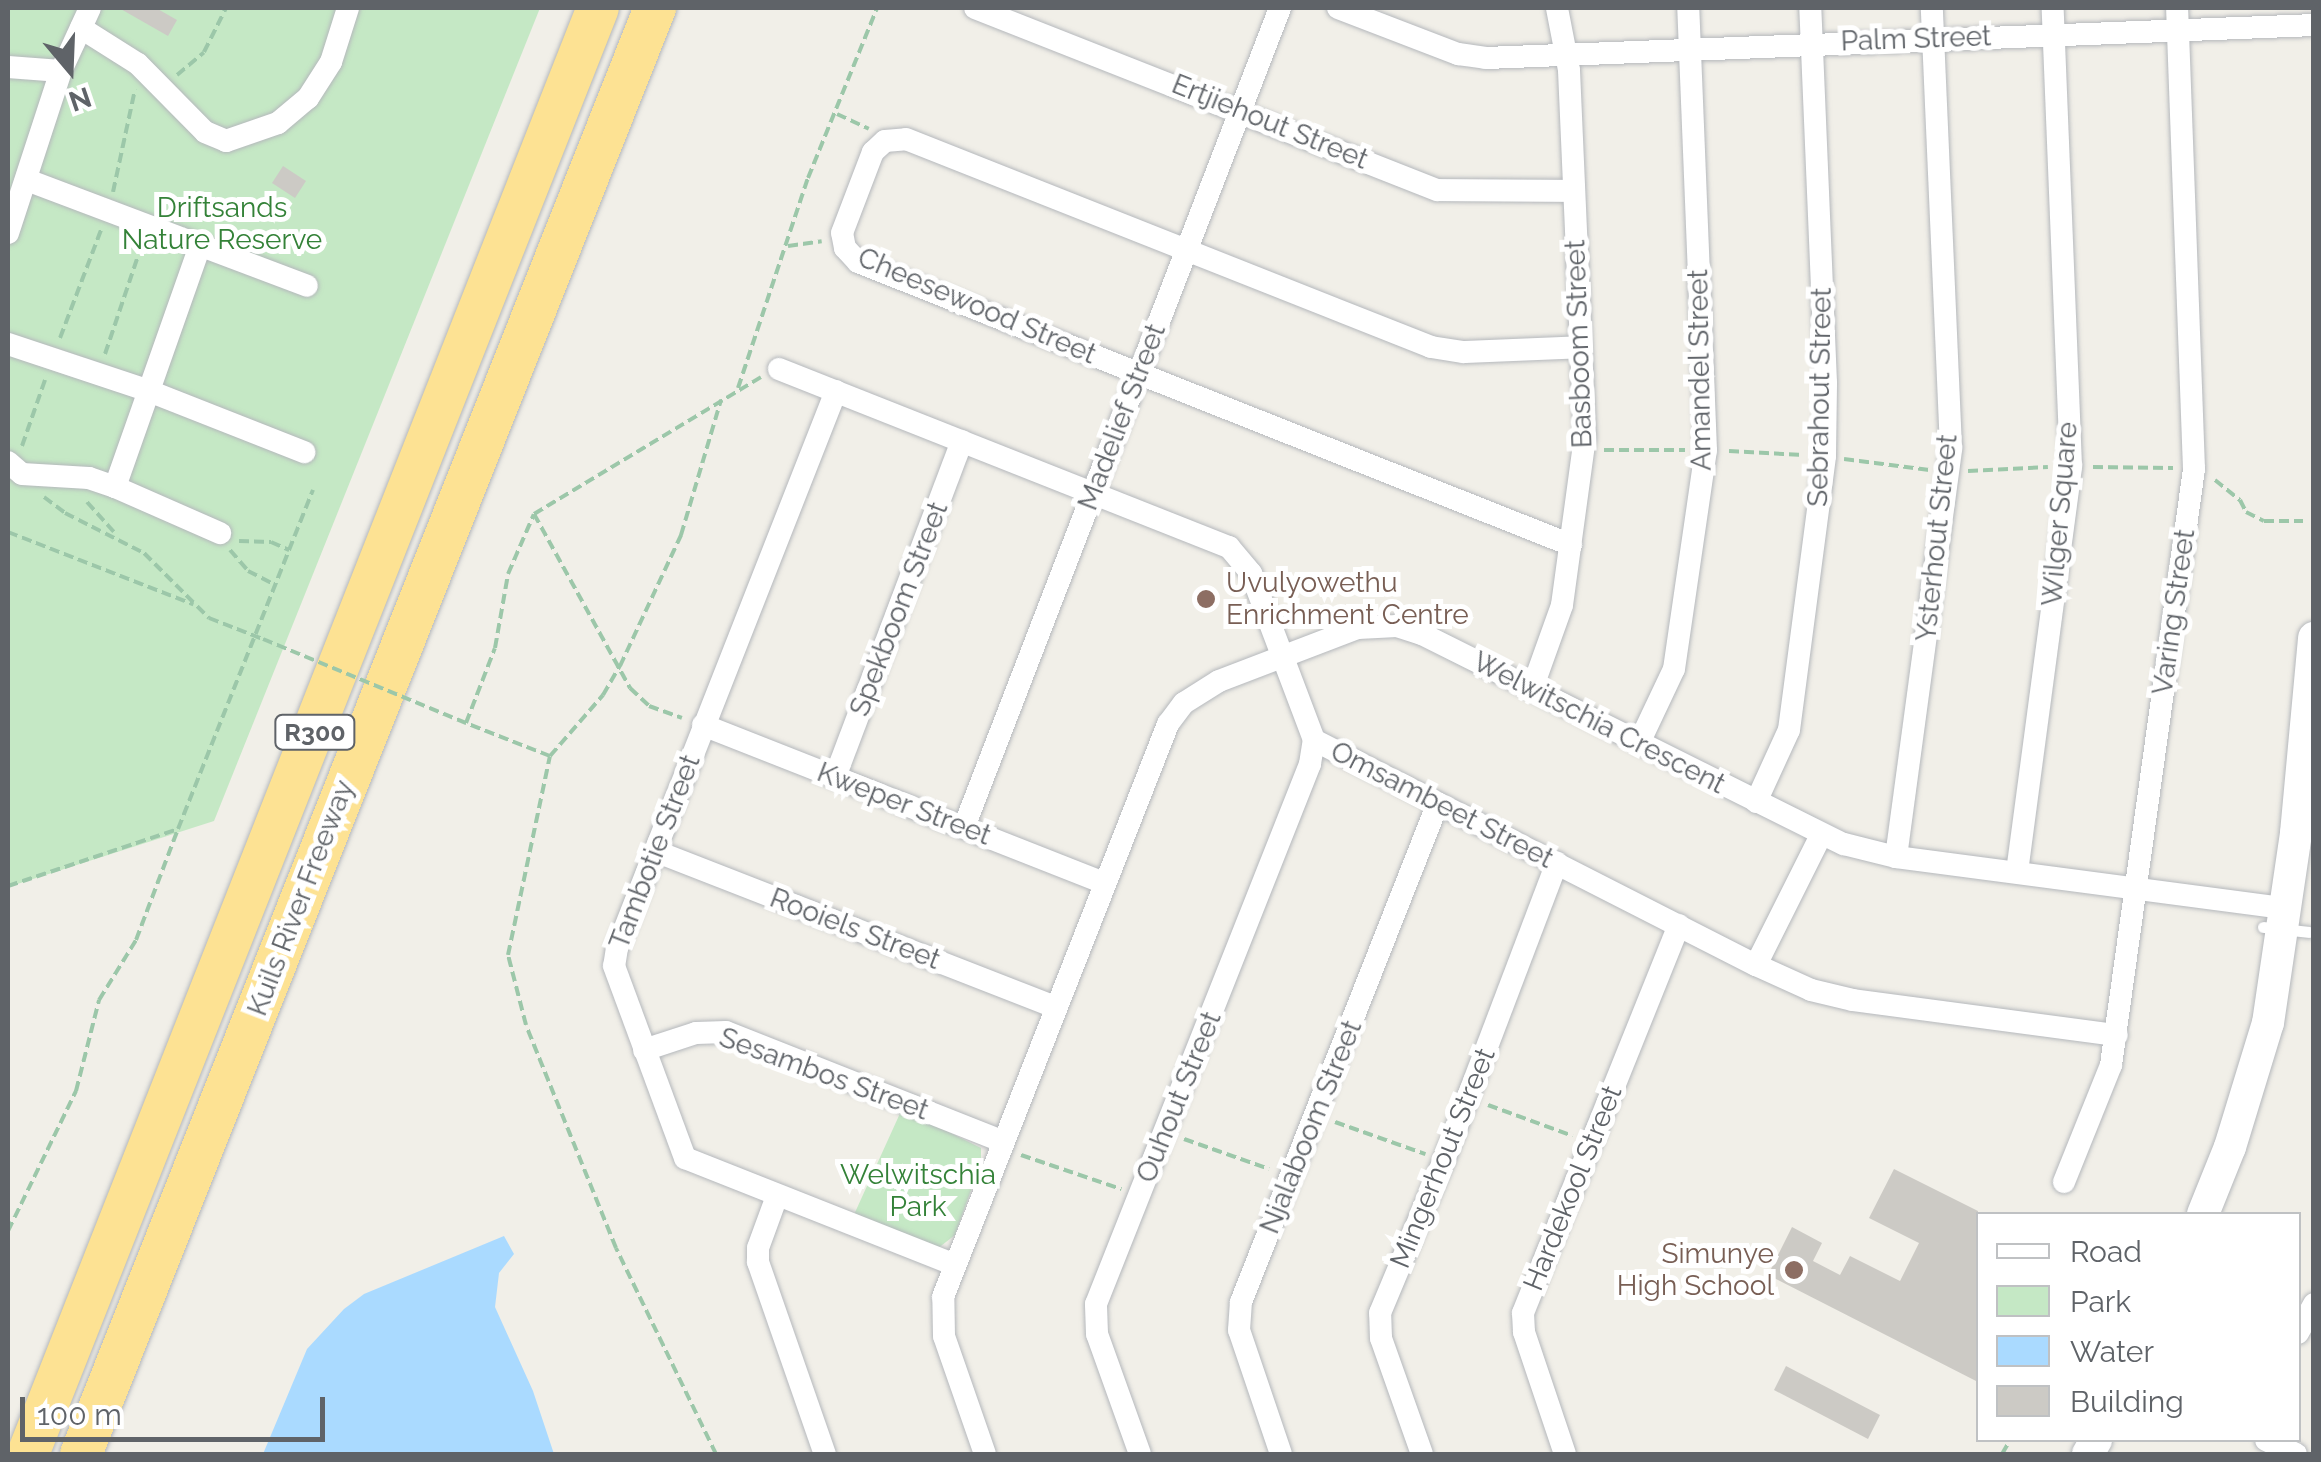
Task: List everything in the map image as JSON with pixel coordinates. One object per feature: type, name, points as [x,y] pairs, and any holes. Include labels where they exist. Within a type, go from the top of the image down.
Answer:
[{"type":"highway","name":"Kuils River Freeway","points":[[28,1454],[598,8]]},
{"type":"highway","name":"Kuils River Freeway","points":[[81,1454],[655,8]]},
{"type":"street","points":[[8,232],[60,71],[86,18],[216,138],[242,139],[294,112],[321,82],[348,8]]},
{"type":"street","name":"Ertjiehout Street","points":[[975,8],[1241,109],[1438,190],[1574,192]]},
{"type":"street","name":"Madelief Street","points":[[964,827],[1280,8]]},
{"type":"street","points":[[1346,9],[1471,58],[1564,52],[1557,8]]},
{"type":"street","name":"Amandel Street","points":[[1639,743],[1674,669],[1706,450],[1688,8]]},
{"type":"street","name":"Sebrahout Street","points":[[1756,802],[1789,730],[1825,456],[1826,383],[1810,8]]},
{"type":"street","name":"Ysterhout Street","points":[[1896,856],[1949,472],[1932,8]]},
{"type":"street","name":"Wilger Square","points":[[2017,872],[2071,466],[2053,8]]},
{"type":"street","name":"Palm Street","points":[[1564,52],[2054,34],[2177,18],[2314,25]]},
{"type":"street","name":"Varing Street","points":[[2064,1182],[2106,1083],[2117,1035],[2194,469],[2177,18]]},
{"type":"street","name":"Basboom Street","points":[[1532,689],[1558,626],[1585,450],[1564,52]]},
{"type":"street","points":[[8,67],[60,71]]},
{"type":"street","points":[[885,141],[913,140],[1444,350],[1581,347]]},
{"type":"street","name":"Cheesewood Street","points":[[885,141],[869,159],[842,238],[858,262],[1571,545]]},
{"type":"street","points":[[27,180],[307,286]]},
{"type":"street","points":[[115,487],[200,246]]},
{"type":"street","points":[[8,344],[149,391],[304,452]]},
{"type":"street","name":"Omsambeet Street","points":[[779,368],[1238,554],[1250,573],[1314,740],[1679,926],[1811,990],[1842,998],[2117,1035]]},
{"type":"street","name":"Tambotie Street","points":[[836,391],[614,958],[685,1158],[953,1264]]},
{"type":"street","name":"Spekboom Street","points":[[835,777],[962,441]]},
{"type":"street","points":[[15,469],[115,487],[220,533]]},
{"type":"street","name":"Welwitschia Crescent","points":[[985,1454],[943,1326],[943,1297],[1175,713],[1206,686],[1358,628],[1398,626],[1422,634],[1821,834],[1896,856],[2137,888],[2281,920]]},
{"type":"street","points":[[2204,1212],[2230,1147],[2268,1022],[2314,638]]},
{"type":"street","name":"Kweper Street","points":[[704,725],[1105,882]]},
{"type":"street","name":"Ouhout Street","points":[[1140,1454],[1096,1334],[1094,1314],[1310,764],[1314,740]]},
{"type":"street","name":"Njalaboom Street","points":[[1281,1454],[1238,1321],[1241,1302],[1438,802]]},
{"type":"street","points":[[1756,964],[1821,834]]},
{"type":"street","name":"Rooiels Street","points":[[655,851],[1056,1007]]},
{"type":"street","name":"Mingerhout Street","points":[[1422,1454],[1378,1322],[1557,863]]},
{"type":"street","name":"Hardekool Street","points":[[1565,1454],[1522,1319],[1679,926]]},
{"type":"street","name":"Sesambos Street","points":[[644,1050],[696,1033],[726,1032],[1001,1144]]},
{"type":"street","points":[[777,1196],[758,1248],[758,1262],[825,1454]]},
{"type":"street","points":[[2301,1328],[2314,1304]]},
{"type":"street","points":[[2269,1442],[2296,1454]]},
{"type":"path","points":[[134,93],[163,88],[204,52],[226,8]]},
{"type":"path","points":[[737,391],[808,178],[877,8]]},
{"type":"path","points":[[138,64],[108,211],[15,469],[64,514],[116,536],[144,553],[210,618],[550,756]]},
{"type":"path","points":[[836,114],[864,125],[885,141]]},
{"type":"path","points":[[98,374],[148,226]]},
{"type":"path","points":[[788,246],[842,238]]},
{"type":"path","points":[[466,723],[501,626],[508,574],[534,514],[779,368]]},
{"type":"path","points":[[716,1454],[616,1248],[526,1025],[508,956],[550,756],[604,695],[620,666],[681,535],[722,400]]},
{"type":"path","points":[[1585,450],[1706,450],[1825,456],[1949,472],[2071,466],[2194,469],[2218,482],[2255,517],[2303,521]]},
{"type":"path","points":[[68,476],[116,536]]},
{"type":"path","points":[[8,1232],[76,1091],[99,1000],[136,940],[313,490]]},
{"type":"path","points":[[534,514],[630,688],[648,706],[704,725]]},
{"type":"path","points":[[8,532],[193,604]]},
{"type":"path","points":[[220,533],[247,544],[271,542],[289,550]]},
{"type":"path","points":[[220,533],[248,571],[275,585]]},
{"type":"path","points":[[8,886],[178,829]]},
{"type":"path","points":[[1468,1098],[1591,1143]]},
{"type":"path","points":[[1317,1115],[1444,1160]]},
{"type":"path","points":[[1165,1132],[1292,1177]]},
{"type":"path","points":[[1001,1144],[1140,1196]]},
{"type":"green space","name":"Driftsands Nature Reserve","points":[[8,8],[540,8],[214,821],[8,887]]},
{"type":"green space","name":"Welwitschia Park","points":[[902,1109],[981,1148],[981,1162],[955,1235],[937,1249],[852,1219]]},
{"type":"water","points":[[504,1236],[514,1254],[499,1273],[495,1307],[533,1391],[554,1454],[263,1454],[307,1349],[344,1309],[364,1294]]},
{"type":"building","points":[[119,8],[156,8],[177,20],[168,36]]},
{"type":"building","points":[[283,166],[306,181],[295,198],[272,183]]},
{"type":"building","points":[[1894,1169],[1978,1211],[1976,1381],[1768,1275],[1792,1227],[1822,1243],[1813,1261],[1840,1275],[1850,1256],[1900,1281],[1919,1243],[1869,1218]]},
{"type":"building","points":[[1786,1366],[1880,1415],[1868,1439],[1774,1390]]},
{"type":"place","name":"Uvulyowethu Enrichment Centre","points":[[1206,599]]},
{"type":"place","name":"Simunye High School","points":[[1794,1270]]}]
